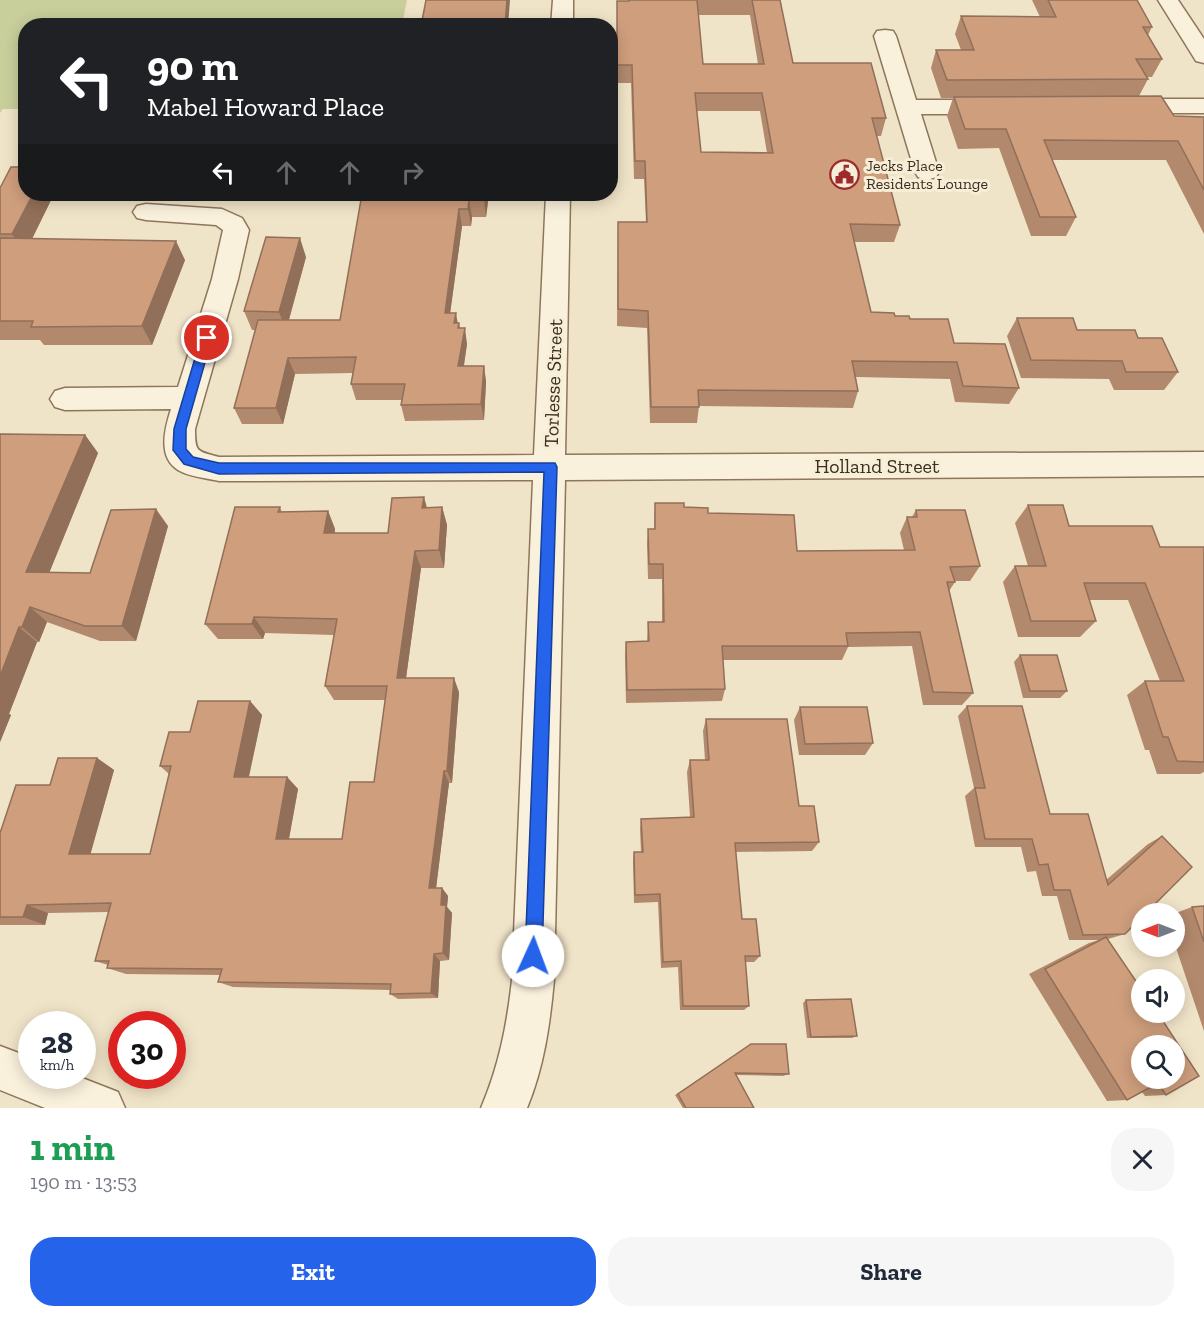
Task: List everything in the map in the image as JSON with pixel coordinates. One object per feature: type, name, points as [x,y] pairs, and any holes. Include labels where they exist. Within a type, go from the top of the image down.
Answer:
[{"type":"street","points":[[562,18],[563,0]]},
{"type":"street","points":[[1168,0],[1204,56]]},
{"type":"street","points":[[885,36],[927,172]]},
{"type":"street","points":[[907,107],[1014,106]]},
{"type":"street","points":[[1097,106],[1204,106]]},
{"type":"street","name":"Torlesse Street","points":[[504,1108],[522,1061],[528,1032],[532,991],[558,201]]},
{"type":"street","name":"Holland Street","points":[[146,212],[222,217],[233,224],[236,230],[225,279],[180,429],[180,450],[188,460],[219,469],[1204,464]]},
{"type":"street","points":[[65,399],[189,398]]},
{"type":"street","points":[[0,1068],[102,1108]]},
{"type":"green space","points":[[0,0],[407,0],[403,18],[18,18],[18,109],[3,109],[0,113]]},
{"type":"building","points":[[426,0],[507,0],[506,18],[423,18]]},
{"type":"building","points":[[697,0],[703,64],[764,64],[752,0],[780,0],[793,63],[871,63],[886,118],[872,118],[900,225],[850,224],[871,312],[894,313],[895,316],[909,316],[910,319],[948,319],[954,343],[1005,344],[1019,388],[963,386],[957,362],[852,361],[858,391],[698,390],[699,407],[651,407],[648,311],[618,309],[618,222],[647,222],[645,161],[635,161],[632,65],[618,65],[617,1]],"holes":[[[695,93],[762,93],[773,153],[701,152]]]},
{"type":"building","points":[[1048,0],[1137,0],[1152,27],[1143,27],[1162,59],[1136,59],[1148,79],[947,80],[936,50],[974,50],[961,16],[1056,17]]},
{"type":"building","points":[[1161,96],[1174,116],[1204,117],[1204,190],[1178,141],[1044,140],[1076,217],[1040,217],[1006,129],[965,129],[954,97]]},
{"type":"building","points":[[11,167],[18,167],[18,201],[29,201],[12,234],[0,234],[0,188]]},
{"type":"building","points":[[361,201],[469,201],[468,209],[459,209],[445,313],[456,313],[454,323],[459,323],[458,328],[465,328],[458,366],[484,366],[481,404],[401,405],[405,384],[351,384],[356,357],[288,358],[276,408],[234,408],[258,320],[340,320]]},
{"type":"building","points":[[266,237],[300,238],[279,312],[244,311]]},
{"type":"building","points":[[0,238],[176,241],[142,326],[31,327],[33,321],[0,321]]},
{"type":"building","points":[[1017,318],[1073,318],[1077,330],[1135,330],[1138,338],[1162,338],[1178,372],[1126,372],[1122,361],[1031,360]]},
{"type":"building","points":[[0,434],[85,435],[26,572],[90,573],[111,510],[156,509],[122,626],[85,626],[30,607],[22,627],[19,627],[0,676]]},
{"type":"building","points":[[424,497],[422,508],[442,507],[439,550],[415,551],[397,678],[454,678],[447,771],[444,771],[429,888],[442,888],[441,905],[446,905],[443,953],[434,954],[431,993],[390,994],[391,984],[218,982],[222,969],[107,968],[109,961],[95,961],[111,903],[27,905],[23,917],[0,917],[0,833],[16,785],[50,785],[58,758],[97,758],[69,854],[150,854],[171,766],[160,766],[169,732],[190,732],[198,701],[250,701],[234,777],[287,777],[276,839],[342,839],[350,782],[374,782],[387,686],[325,686],[337,619],[254,617],[252,624],[205,624],[235,507],[280,507],[278,512],[328,511],[324,533],[388,533],[392,498]]},
{"type":"building","points":[[655,503],[684,503],[684,507],[708,508],[708,513],[794,515],[797,551],[915,550],[907,517],[917,517],[916,510],[965,510],[980,566],[950,567],[955,582],[947,582],[973,693],[933,692],[920,632],[846,633],[848,646],[722,646],[725,689],[627,690],[626,642],[649,641],[648,622],[664,622],[663,564],[649,564],[648,529],[655,529]]},
{"type":"building","points":[[1028,505],[1063,505],[1069,526],[1152,526],[1160,547],[1204,547],[1204,762],[1177,761],[1168,737],[1163,737],[1145,681],[1184,681],[1145,583],[1084,583],[1096,621],[1031,621],[1015,566],[1046,566]]},
{"type":"building","points":[[1020,655],[1057,655],[1067,691],[1030,691]]},
{"type":"building","points":[[967,706],[1022,706],[1050,814],[1088,814],[1108,885],[1162,836],[1192,867],[1156,903],[1131,903],[1131,928],[1125,934],[1083,935],[1070,890],[1054,890],[1048,864],[1039,865],[1032,839],[985,839],[975,788],[985,788]]},
{"type":"building","points":[[800,707],[867,707],[873,743],[805,744]]},
{"type":"building","points":[[706,719],[787,719],[799,806],[814,806],[819,842],[735,843],[742,919],[756,919],[760,956],[745,956],[749,1006],[683,1006],[681,961],[663,962],[660,894],[635,895],[634,852],[643,852],[641,819],[694,817],[690,760],[709,760]]},
{"type":"building","points":[[1204,906],[1204,942],[1192,907]]},
{"type":"building","points":[[1106,937],[1131,974],[1131,1023],[1164,1023],[1172,1035],[1131,1035],[1131,1089],[1147,1089],[1127,1100],[1045,969]]},
{"type":"building","points":[[851,999],[857,1036],[811,1037],[806,1000]]},
{"type":"building","points":[[751,1044],[786,1044],[789,1074],[735,1073],[754,1108],[686,1108],[678,1094]]},
{"type":"building","points":[[1185,1055],[1199,1076],[1185,1084]]},
{"type":"building","points":[[1162,1089],[1176,1089],[1166,1095]]},
{"type":"place","name":"Jecks Place Residents Lounge","points":[[845,174]]},
{"type":"route","points":[[207,338],[180,429],[180,450],[188,460],[219,469],[550,467],[533,956]]}]
